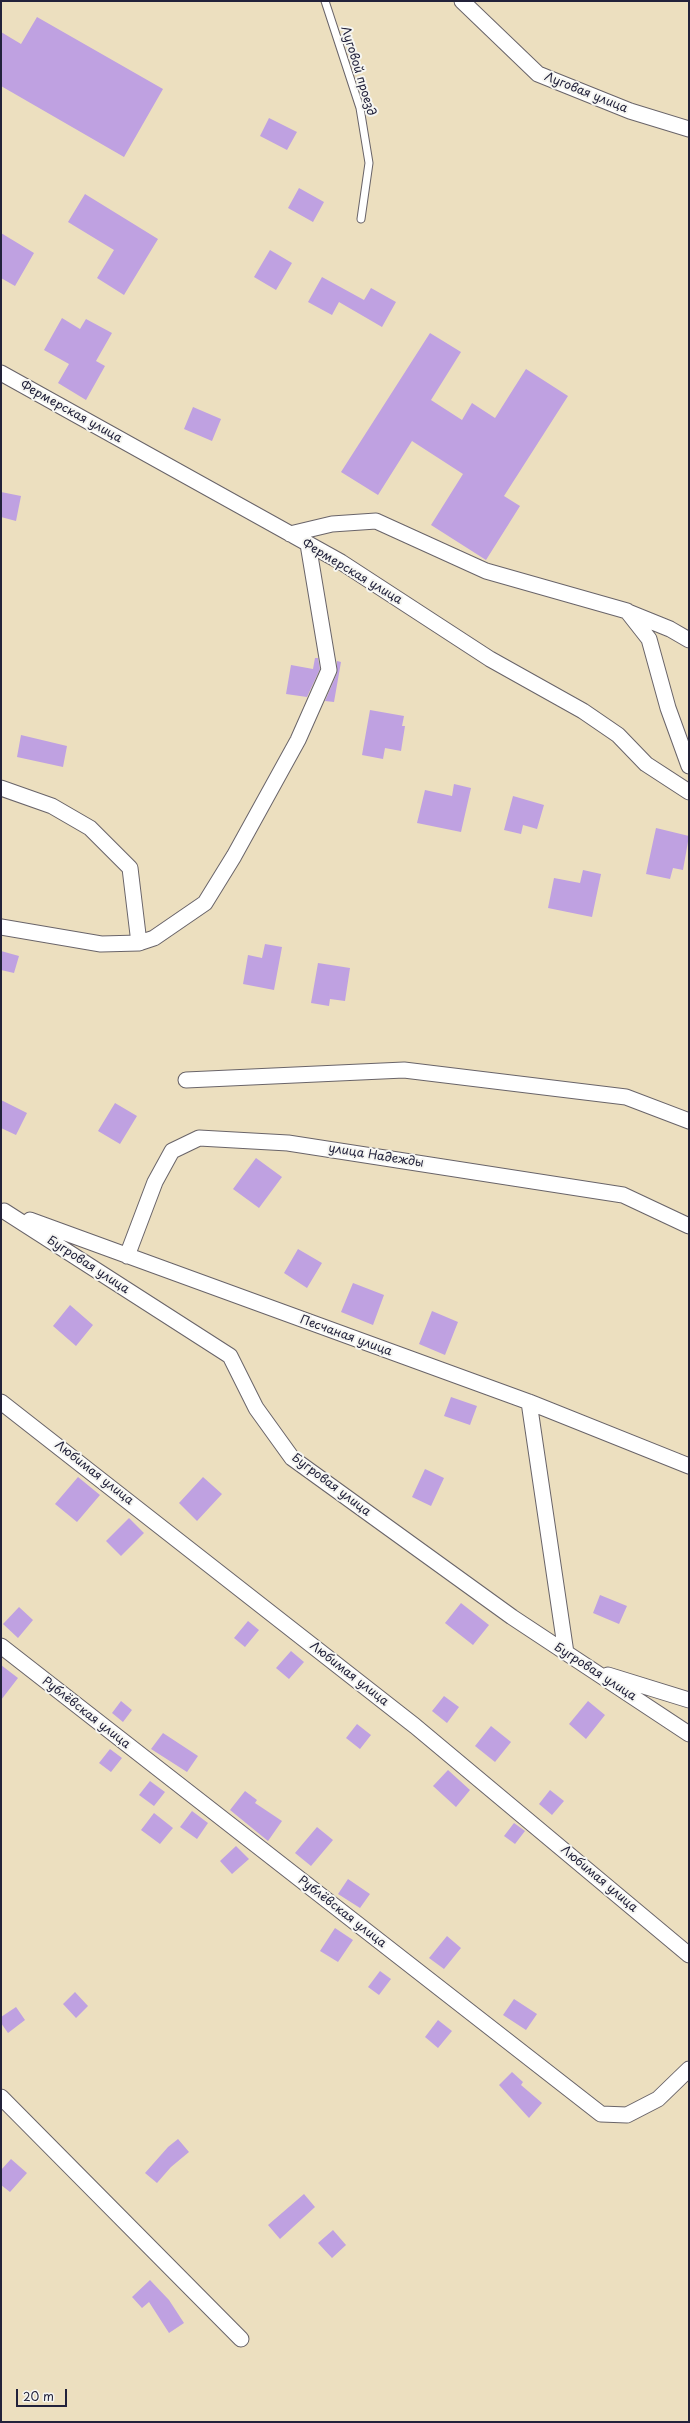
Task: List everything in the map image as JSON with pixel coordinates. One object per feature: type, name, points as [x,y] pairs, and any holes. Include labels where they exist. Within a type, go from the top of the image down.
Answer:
[{"type":"street","name":"Луговая улица","points":[[462,1],[538,74],[630,111],[689,129]]},
{"type":"street","name":"Фермерская улица","points":[[1,373],[341,562],[490,659],[583,711],[618,736],[646,764],[689,792]]},
{"type":"street","points":[[290,534],[332,524],[376,521],[486,571],[627,611],[670,629],[689,640]]},
{"type":"street","points":[[1,927],[101,944],[139,943],[154,938],[205,903],[234,856],[298,740],[329,670],[308,544]]},
{"type":"street","points":[[627,611],[649,638],[668,708],[689,766]]},
{"type":"street","points":[[1,788],[52,806],[90,828],[130,868],[139,943]]},
{"type":"street","points":[[186,1080],[404,1070],[626,1097],[689,1121]]},
{"type":"street","name":"улица Надежды","points":[[127,1256],[155,1182],[172,1151],[200,1138],[288,1143],[623,1195],[689,1226]]},
{"type":"street","name":"Песчаная улица","points":[[2,1210],[529,1402],[689,1466]]},
{"type":"street","name":"Бугровая улица","points":[[2,1210],[230,1356],[256,1408],[292,1458],[512,1617],[689,1734]]},
{"type":"street","name":"Любимая улица","points":[[1,1402],[415,1726],[689,1955]]},
{"type":"street","points":[[529,1402],[566,1653]]},
{"type":"street","name":"Рублёвская улица","points":[[1,1646],[601,2114],[627,2115],[658,2099],[689,2069]]},
{"type":"street","points":[[592,1670],[689,1700]]},
{"type":"street","points":[[1,2097],[241,2339]]},
{"type":"lane","name":"Луговой проезд","points":[[325,1],[360,108],[369,163],[361,219]]},
{"type":"building","points":[[37,17],[163,89],[124,157],[1,86],[1,32],[21,44]]},
{"type":"building","points":[[269,118],[297,132],[287,150],[260,136]]},
{"type":"building","points":[[299,188],[324,202],[313,222],[288,208]]},
{"type":"building","points":[[85,194],[158,239],[124,295],[97,278],[114,250],[68,222]]},
{"type":"building","points":[[1,233],[34,253],[15,286],[1,278]]},
{"type":"building","points":[[270,250],[292,263],[276,290],[254,277]]},
{"type":"building","points":[[322,277],[364,300],[371,288],[396,302],[382,327],[339,302],[332,315],[308,302]]},
{"type":"building","points":[[62,318],[80,329],[86,319],[112,333],[96,361],[105,366],[86,400],[58,383],[69,364],[44,350]]},
{"type":"building","points":[[430,333],[461,352],[431,400],[462,420],[472,403],[495,418],[526,369],[568,396],[504,496],[520,506],[486,560],[431,525],[463,474],[412,441],[378,495],[341,472]]},
{"type":"building","points":[[193,407],[221,419],[212,441],[184,429]]},
{"type":"building","points":[[1,492],[21,496],[16,521],[1,517]]},
{"type":"building","points":[[315,658],[318,658],[320,669],[307,697],[286,694],[291,665],[313,669]]},
{"type":"building","points":[[337,661],[341,662],[334,702],[325,701],[337,673]]},
{"type":"building","points":[[370,710],[404,716],[402,726],[405,726],[401,751],[385,748],[383,759],[362,755]]},
{"type":"building","points":[[21,735],[67,746],[63,767],[17,757]]},
{"type":"building","points":[[454,784],[471,788],[461,832],[417,823],[425,790],[452,796]]},
{"type":"building","points":[[513,796],[544,805],[537,829],[523,825],[521,834],[504,830]]},
{"type":"building","points":[[656,828],[689,836],[683,870],[673,868],[670,879],[646,874]]},
{"type":"building","points":[[583,870],[601,874],[592,917],[548,908],[554,878],[580,883]]},
{"type":"building","points":[[265,944],[282,947],[274,990],[243,984],[248,955],[262,958]]},
{"type":"building","points":[[1,951],[19,956],[14,973],[1,970]]},
{"type":"building","points":[[318,963],[350,968],[345,1001],[330,999],[329,1006],[311,1003]]},
{"type":"building","points":[[1,1100],[27,1113],[16,1135],[1,1128]]},
{"type":"building","points":[[115,1103],[137,1116],[120,1144],[98,1131]]},
{"type":"building","points":[[256,1158],[282,1177],[259,1208],[233,1189]]},
{"type":"building","points":[[298,1249],[322,1263],[307,1288],[284,1273]]},
{"type":"building","points":[[353,1283],[384,1295],[373,1325],[341,1312]]},
{"type":"building","points":[[70,1305],[93,1325],[76,1346],[53,1326]]},
{"type":"building","points":[[432,1311],[458,1322],[445,1355],[419,1344]]},
{"type":"building","points":[[451,1397],[477,1406],[470,1425],[444,1416]]},
{"type":"building","points":[[425,1469],[444,1478],[431,1506],[412,1497]]},
{"type":"building","points":[[78,1477],[100,1495],[77,1522],[55,1504]]},
{"type":"building","points":[[203,1477],[222,1494],[197,1521],[179,1503]]},
{"type":"building","points":[[129,1518],[144,1533],[121,1556],[106,1541]]},
{"type":"building","points":[[600,1595],[627,1606],[619,1624],[593,1613]]},
{"type":"building","points":[[461,1603],[489,1625],[473,1645],[445,1623]]},
{"type":"building","points":[[19,1607],[33,1620],[18,1638],[3,1624]]},
{"type":"building","points":[[248,1621],[259,1630],[245,1647],[234,1638]]},
{"type":"building","points":[[291,1651],[304,1662],[289,1679],[276,1668]]},
{"type":"building","points":[[1,1665],[18,1678],[1,1700]]},
{"type":"building","points":[[444,1696],[459,1707],[447,1723],[432,1711]]},
{"type":"building","points":[[121,1701],[132,1710],[123,1722],[112,1713]]},
{"type":"building","points":[[588,1701],[605,1715],[586,1739],[569,1724]]},
{"type":"building","points":[[357,1724],[371,1735],[360,1749],[346,1738]]},
{"type":"building","points":[[491,1726],[511,1742],[495,1762],[475,1746]]},
{"type":"building","points":[[163,1733],[198,1756],[187,1772],[151,1749]]},
{"type":"building","points":[[110,1749],[122,1758],[111,1772],[99,1763]]},
{"type":"building","points":[[448,1770],[470,1790],[456,1807],[433,1786]]},
{"type":"building","points":[[150,1781],[165,1792],[154,1806],[139,1795]]},
{"type":"building","points":[[550,1790],[564,1801],[552,1815],[539,1804]]},
{"type":"building","points":[[245,1791],[257,1800],[255,1803],[282,1821],[268,1841],[230,1810]]},
{"type":"building","points":[[192,1811],[208,1823],[197,1839],[180,1827]]},
{"type":"building","points":[[154,1813],[173,1828],[160,1844],[141,1830]]},
{"type":"building","points":[[514,1823],[525,1831],[515,1844],[504,1836]]},
{"type":"building","points":[[317,1827],[333,1840],[311,1866],[295,1853]]},
{"type":"building","points":[[236,1846],[249,1859],[232,1874],[220,1861]]},
{"type":"building","points":[[348,1879],[370,1894],[360,1908],[338,1894]]},
{"type":"building","points":[[335,1928],[353,1940],[338,1962],[320,1951]]},
{"type":"building","points":[[447,1936],[461,1948],[444,1969],[429,1958]]},
{"type":"building","points":[[380,1971],[391,1979],[379,1995],[368,1987]]},
{"type":"building","points":[[75,1992],[88,2006],[76,2018],[63,2004]]},
{"type":"building","points":[[514,1999],[537,2014],[526,2030],[503,2015]]},
{"type":"building","points":[[16,2007],[25,2020],[8,2033],[1,2023],[1,2017]]},
{"type":"building","points":[[438,2020],[452,2031],[438,2048],[425,2037]]},
{"type":"building","points":[[512,2072],[523,2082],[521,2085],[542,2103],[529,2118],[499,2085]]},
{"type":"building","points":[[178,2139],[189,2152],[171,2167],[157,2183],[145,2173],[168,2147]]},
{"type":"building","points":[[11,2159],[27,2173],[10,2192],[1,2185],[1,2170]]},
{"type":"building","points":[[304,2194],[315,2207],[280,2239],[268,2225]]},
{"type":"building","points":[[333,2230],[346,2245],[332,2258],[318,2243]]},
{"type":"building","points":[[150,2280],[169,2300],[184,2323],[169,2333],[149,2302],[142,2308],[132,2297]]}]
